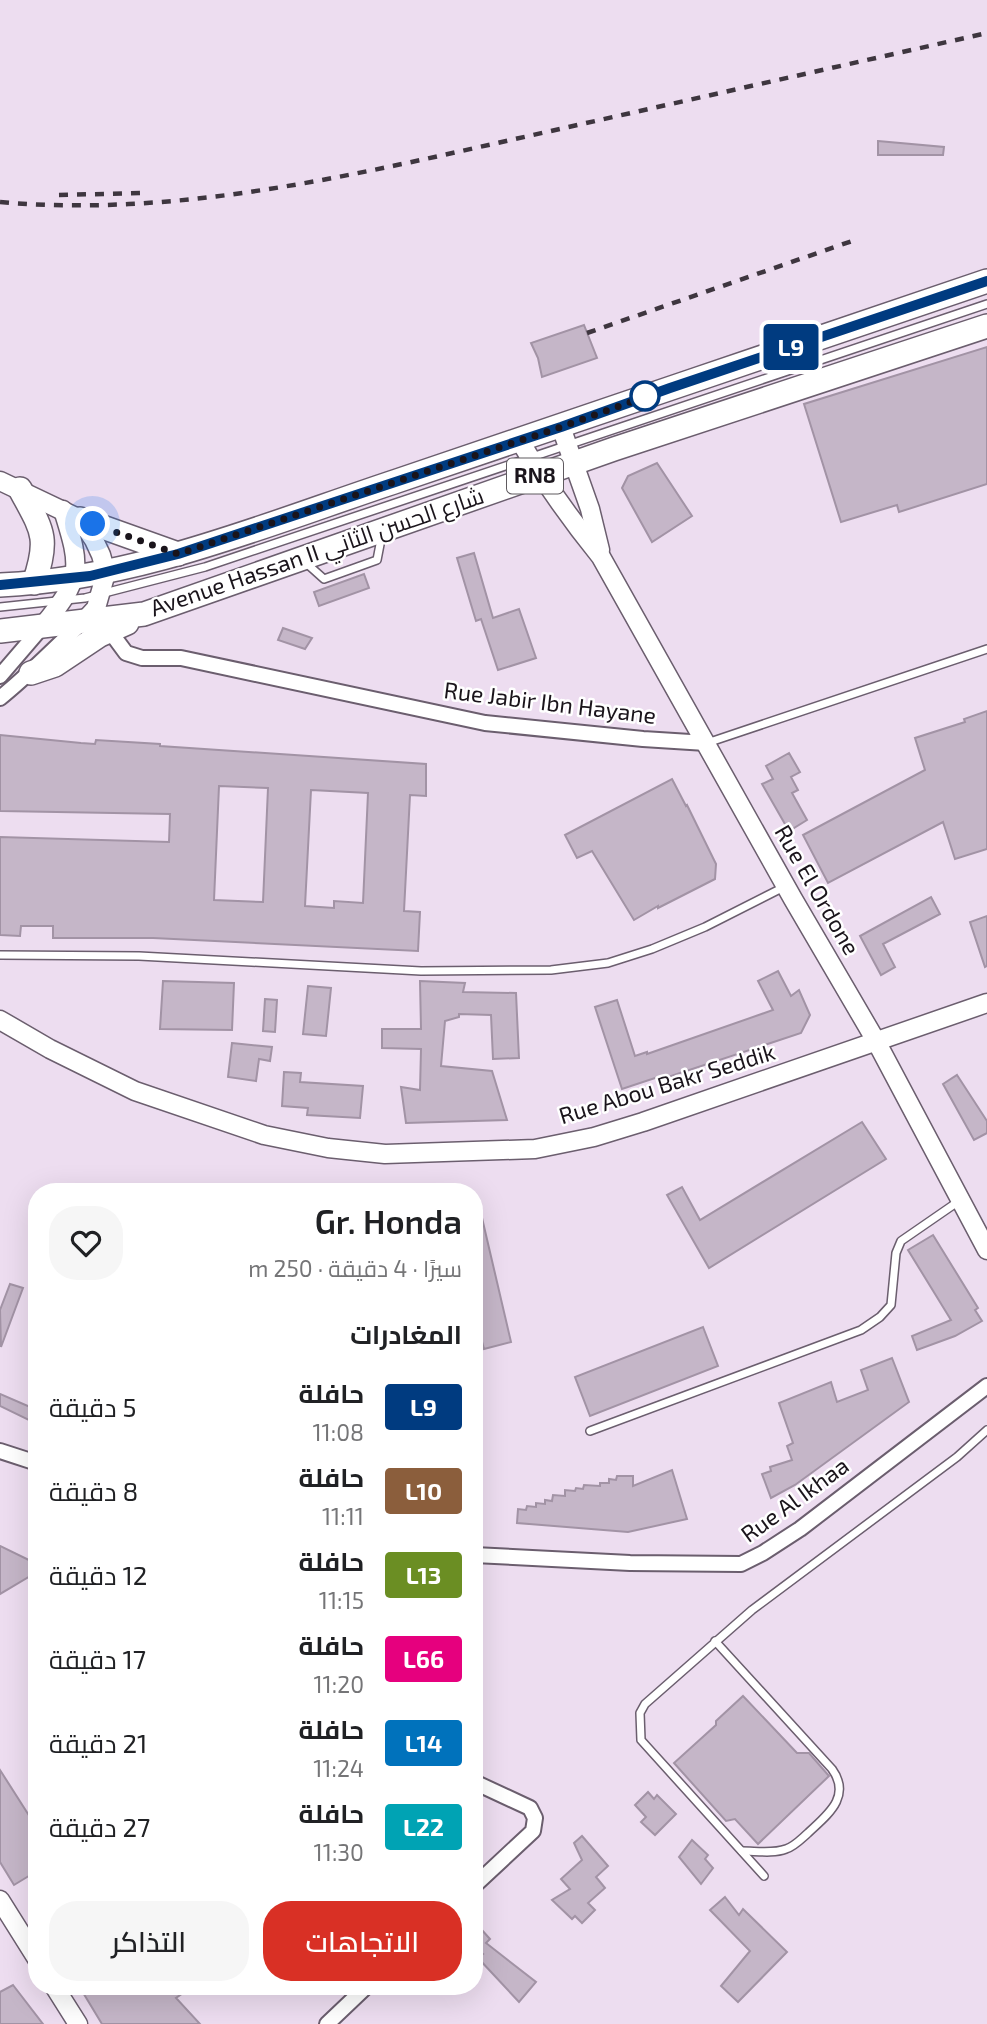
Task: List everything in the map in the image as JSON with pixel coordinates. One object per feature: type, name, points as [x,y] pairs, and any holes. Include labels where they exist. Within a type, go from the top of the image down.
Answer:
[{"type":"main road","name":"Avenue Hassan II شارع الحسن الثاني","points":[[83,621],[144,614],[382,530],[530,458],[568,446],[683,383],[987,282]]},
{"type":"main road","name":"Avenue Hassan II شارع الحسن الثاني","points":[[103,584],[178,554],[530,458],[987,326]]},
{"type":"main road","points":[[10,485],[43,536],[43,549],[34,583]]},
{"type":"main road","points":[[71,515],[178,554]]},
{"type":"main road","name":"RN8","points":[[0,585],[75,579],[103,584]]},
{"type":"main road","points":[[31,673],[55,665],[110,630],[144,614]]},
{"type":"main road","name":"RN8","points":[[0,631],[83,621]]},
{"type":"street","name":"Rue El Ordone","points":[[568,446],[590,509],[601,557]]},
{"type":"street","name":"Rue El Ordone","points":[[530,458],[601,557],[785,886],[877,1041],[987,1250]]},
{"type":"street","points":[[0,698],[31,673],[96,608],[103,584],[102,555],[71,515],[10,485]]},
{"type":"street","points":[[0,676],[62,602],[75,579],[71,515]]},
{"type":"street","name":"Rue Jabir Ibn Hayane","points":[[110,630],[126,653],[142,658],[181,658],[485,723],[706,743]]},
{"type":"street","name":"Rue Abou Bakr Seddik","points":[[0,1020],[50,1049],[135,1091],[203,1116],[264,1135],[385,1154],[535,1149],[594,1137],[987,1003]]},
{"type":"street","name":"Rue Al Ikhaa","points":[[483,1555],[630,1563],[741,1564],[800,1529],[987,1386]]},
{"type":"street","points":[[0,1451],[28,1461]]},
{"type":"street","points":[[483,1786],[530,1808],[536,1818],[533,1831],[483,1878]]},
{"type":"street","points":[[0,1900],[28,1945]]},
{"type":"street","points":[[59,1995],[76,2023]]},
{"type":"street","points":[[327,2024],[358,1995]]},
{"type":"lane","points":[[568,446],[987,304]]},
{"type":"lane","points":[[0,607],[62,602],[103,584],[205,567],[530,458]]},
{"type":"lane","name":"Rue Jabir Ibn Hayane","points":[[706,743],[987,649]]},
{"type":"lane","points":[[0,956],[139,956],[421,971],[551,970],[608,962],[652,949],[705,927],[785,886]]},
{"type":"lane","points":[[590,1431],[861,1330],[880,1317],[891,1305],[896,1253],[901,1241],[960,1201]]},
{"type":"lane","points":[[764,1876],[642,1740],[640,1713],[646,1704],[715,1641],[762,1602],[957,1457],[987,1430]]},
{"type":"lane","points":[[715,1641],[832,1769],[838,1784],[837,1803],[832,1811],[794,1845],[778,1851],[742,1851]]},
{"type":"building","points":[[878,141],[944,147],[943,155],[878,155]]},
{"type":"building","points":[[584,325],[597,358],[542,377],[531,343]]},
{"type":"building","points":[[987,347],[987,484],[899,512],[897,505],[841,522],[804,404]]},
{"type":"building","points":[[657,463],[692,516],[652,542],[622,488],[628,476]]},
{"type":"building","points":[[474,553],[493,618],[519,609],[536,658],[498,670],[481,619],[476,621],[457,558]]},
{"type":"building","points":[[364,574],[369,588],[319,606],[314,592]]},
{"type":"building","points":[[283,628],[312,638],[305,649],[278,640]]},
{"type":"building","points":[[987,711],[987,849],[955,859],[943,822],[828,883],[803,835],[925,770],[915,738],[965,722],[964,719]]},
{"type":"building","points":[[0,735],[95,744],[96,740],[426,764],[426,796],[410,795],[404,911],[420,912],[418,951],[153,938],[53,938],[53,926],[21,926],[20,936],[0,935],[0,837],[169,842],[170,814],[0,811]],"holes":[[[219,786],[268,788],[263,902],[214,900]],[[311,790],[368,793],[363,903],[334,901],[334,908],[305,906]]]},
{"type":"building","points":[[789,753],[800,772],[791,777],[798,790],[792,793],[807,820],[789,831],[762,784],[773,779],[766,766]]},
{"type":"building","points":[[672,779],[716,864],[715,879],[634,920],[592,851],[577,858],[565,835]]},
{"type":"building","points":[[931,897],[940,914],[883,944],[895,967],[881,975],[860,936]]},
{"type":"building","points":[[987,916],[987,966],[985,967],[970,922]]},
{"type":"building","points":[[778,971],[791,996],[799,990],[810,1015],[801,1033],[659,1080],[658,1077],[622,1089],[595,1007],[617,1000],[635,1056],[647,1054],[773,1010],[758,981]]},
{"type":"building","points":[[163,981],[234,983],[232,1030],[160,1029]]},
{"type":"building","points":[[420,981],[465,983],[463,992],[516,993],[519,1058],[493,1059],[491,1015],[459,1014],[459,1017],[445,1021],[441,1066],[492,1071],[507,1120],[406,1123],[401,1087],[420,1090],[421,1049],[382,1048],[382,1029],[421,1029]]},
{"type":"building","points":[[308,986],[331,988],[326,1036],[303,1034]]},
{"type":"building","points":[[265,999],[277,1000],[275,1032],[263,1031]]},
{"type":"building","points":[[232,1043],[272,1047],[270,1061],[259,1059],[256,1081],[228,1077]]},
{"type":"building","points":[[284,1072],[301,1073],[300,1082],[363,1086],[360,1118],[307,1115],[308,1108],[282,1106]]},
{"type":"building","points":[[957,1075],[987,1121],[987,1133],[974,1140],[943,1084]]},
{"type":"building","points":[[862,1122],[886,1159],[709,1268],[667,1195],[682,1187],[700,1220]]},
{"type":"building","points":[[483,1222],[511,1342],[484,1349],[483,1345]]},
{"type":"building","points":[[933,1235],[978,1308],[975,1310],[982,1321],[955,1336],[917,1350],[912,1336],[951,1320],[908,1250]]},
{"type":"building","points":[[10,1284],[23,1288],[1,1347],[0,1310]]},
{"type":"building","points":[[703,1327],[718,1366],[590,1416],[575,1377]]},
{"type":"building","points":[[892,1358],[909,1402],[795,1485],[771,1498],[762,1474],[771,1471],[770,1467],[792,1460],[787,1446],[793,1443],[779,1403],[831,1382],[837,1402],[868,1390],[861,1370]]},
{"type":"building","points":[[0,1394],[28,1406],[28,1420],[0,1406]]},
{"type":"building","points":[[672,1470],[687,1519],[628,1532],[517,1523],[518,1509],[536,1507],[536,1503],[545,1504],[545,1500],[552,1501],[553,1495],[565,1496],[565,1490],[583,1489],[584,1485],[600,1486],[600,1483],[609,1483],[609,1479],[616,1480],[617,1476],[633,1476],[633,1486]]},
{"type":"building","points":[[0,1546],[28,1560],[28,1577],[0,1594]]},
{"type":"building","points":[[743,1696],[797,1753],[809,1753],[829,1776],[758,1844],[735,1819],[726,1821],[674,1763]]},
{"type":"building","points":[[0,1770],[28,1814],[28,1876],[14,1885],[0,1862]]},
{"type":"building","points":[[648,1792],[654,1799],[657,1795],[676,1814],[655,1835],[641,1822],[646,1817],[635,1805]]},
{"type":"building","points":[[582,1836],[608,1866],[596,1877],[605,1888],[588,1903],[595,1910],[582,1923],[575,1916],[572,1919],[552,1900],[570,1889],[561,1879],[582,1860],[574,1843]]},
{"type":"building","points":[[692,1840],[708,1855],[705,1859],[713,1868],[701,1884],[679,1857]]},
{"type":"building","points":[[725,1897],[739,1915],[743,1909],[787,1952],[738,2002],[721,1986],[750,1951],[710,1910]]},
{"type":"building","points":[[483,1931],[490,1939],[486,1943],[536,1982],[519,2002],[483,1963]]},
{"type":"building","points":[[13,1985],[43,2024],[0,2024],[0,1992]]},
{"type":"building","points":[[84,1995],[180,1995],[176,1998],[200,2024],[102,2024]]},
{"type":"railway","points":[[0,202],[135,204],[202,198],[335,178],[987,33]]},
{"type":"railway","points":[[59,195],[143,193]]},
{"type":"railway","points":[[587,333],[855,240]]},
{"type":"bus line","name":"L9","points":[[0,585],[75,579],[178,554],[561,427],[987,281]]},
{"type":"route","points":[[93,524],[178,554],[561,427],[645,396]]}]
